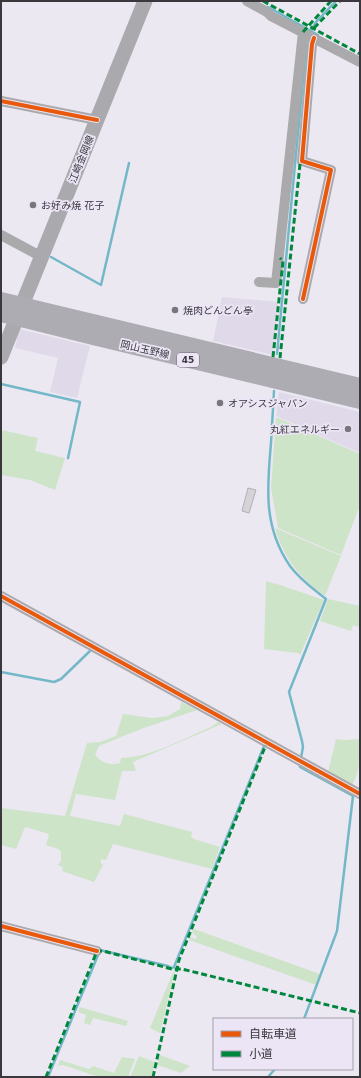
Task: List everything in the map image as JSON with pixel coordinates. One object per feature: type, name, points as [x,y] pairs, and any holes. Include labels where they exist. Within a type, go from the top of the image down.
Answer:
[{"type":"main road","name":"江崎金岡線","points":[[1,357],[145,1]]},
{"type":"main road","name":"岡山玉野線","points":[[1,300],[19,312],[360,401]]},
{"type":"main road","name":"岡山玉野線","points":[[1,314],[19,312],[360,386]]},
{"type":"street","points":[[247,1],[267,12],[271,16],[360,62]]},
{"type":"street","points":[[259,282],[276,283],[308,35]]},
{"type":"street","points":[[303,299],[331,170],[302,161],[312,44],[308,35]]},
{"type":"street","points":[[1,101],[97,120]]},
{"type":"street","points":[[1,235],[42,257]]},
{"type":"street","points":[[1,596],[360,794]]},
{"type":"street","points":[[1,926],[97,951]]},
{"type":"shaded area","points":[[222,297],[278,302],[273,355],[213,341]]},
{"type":"shaded area","points":[[19,329],[90,346],[77,398],[50,392],[58,358],[15,348]]},
{"type":"shaded area","points":[[279,392],[360,412],[360,453],[276,416]]},
{"type":"green space","points":[[276,417],[360,454],[360,505],[341,555],[278,528],[271,488]]},
{"type":"green space","points":[[1,430],[38,438],[35,451],[65,458],[55,490],[30,480],[1,475]]},
{"type":"green space","points":[[275,528],[341,556],[325,596],[300,574],[288,559]]},
{"type":"green space","points":[[266,581],[324,600],[300,655],[298,653],[264,649]]},
{"type":"green space","points":[[328,599],[360,606],[360,627],[353,625],[351,631],[320,621]]},
{"type":"green space","points":[[181,702],[197,710],[141,729],[99,746],[95,755],[106,763],[120,763],[121,758],[133,757],[155,751],[211,727],[218,722],[222,724],[133,762],[136,771],[122,771],[115,800],[76,794],[70,816],[120,826],[124,814],[192,832],[191,836],[194,839],[220,847],[212,869],[113,844],[106,860],[101,859],[101,864],[103,865],[94,882],[62,871],[63,867],[58,865],[61,861],[61,852],[58,849],[46,845],[49,834],[25,827],[16,849],[1,845],[1,808],[65,816],[87,743],[100,742],[116,736],[123,714],[152,718],[168,716],[180,709]]},
{"type":"green space","points":[[336,739],[360,739],[360,757],[357,774],[352,785],[328,772]]},
{"type":"green space","points":[[194,929],[320,974],[316,985],[189,940],[190,937],[196,939],[197,937],[192,932]]},
{"type":"green space","points":[[175,971],[160,1033],[150,1028],[173,972]]},
{"type":"green space","points":[[80,1007],[128,1021],[126,1026],[93,1018],[90,1025],[84,1023],[86,1015],[78,1012]]},
{"type":"green space","points":[[160,1055],[190,1066],[181,1073],[157,1065]]},
{"type":"green space","points":[[139,1056],[155,1062],[151,1077],[130,1077]]},
{"type":"green space","points":[[122,1057],[135,1059],[128,1077],[99,1077],[63,1065],[58,1066],[60,1060],[89,1069],[93,1066],[114,1073]]},
{"type":"building","points":[[248,488],[256,490],[249,513],[242,511]]},
{"type":"waterway","points":[[309,34],[316,22],[336,1]]},
{"type":"waterway","points":[[268,7],[318,35]]},
{"type":"waterway","points":[[277,354],[307,38]]},
{"type":"waterway","points":[[51,257],[101,285],[129,163]]},
{"type":"waterway","points":[[1,384],[80,402],[68,458]]},
{"type":"waterway","points":[[274,391],[268,475],[271,522],[281,551],[290,566],[303,580],[326,599],[289,692],[302,741],[303,747],[301,758]]},
{"type":"waterway","points":[[1,672],[54,682],[61,679],[90,651]]},
{"type":"waterway","points":[[100,950],[172,968],[174,967],[264,746]]},
{"type":"waterway","points":[[300,765],[300,767],[353,796],[337,931],[304,1018]]},
{"type":"waterway","points":[[48,1077],[98,955]]},
{"type":"waterway","points":[[268,1077],[274,1070]]},
{"type":"marked path","points":[[263,1],[360,54]]},
{"type":"marked path","points":[[303,32],[331,1]]},
{"type":"marked path","points":[[314,28],[340,1]]},
{"type":"marked path","points":[[280,358],[300,164],[302,161]]},
{"type":"marked path","points":[[273,357],[283,261],[280,258]]},
{"type":"marked path","points":[[153,1077],[179,960],[267,742]]},
{"type":"marked path","points":[[46,1077],[97,951],[103,951],[172,969],[182,969],[360,1013]]},
{"type":"cycle path","points":[[303,299],[331,170],[302,161],[312,44],[314,38]]},
{"type":"cycle path","points":[[1,101],[97,120]]},
{"type":"cycle path","points":[[1,596],[360,794]]},
{"type":"cycle path","points":[[1,926],[97,951]]},
{"type":"place","name":"お好み焼 花子","points":[[33,205]]},
{"type":"place","name":"焼肉どんどん亭","points":[[175,310]]},
{"type":"place","name":"オアシスジャパン","points":[[220,403]]},
{"type":"place","name":"丸紅エネルギー","points":[[348,429]]}]
